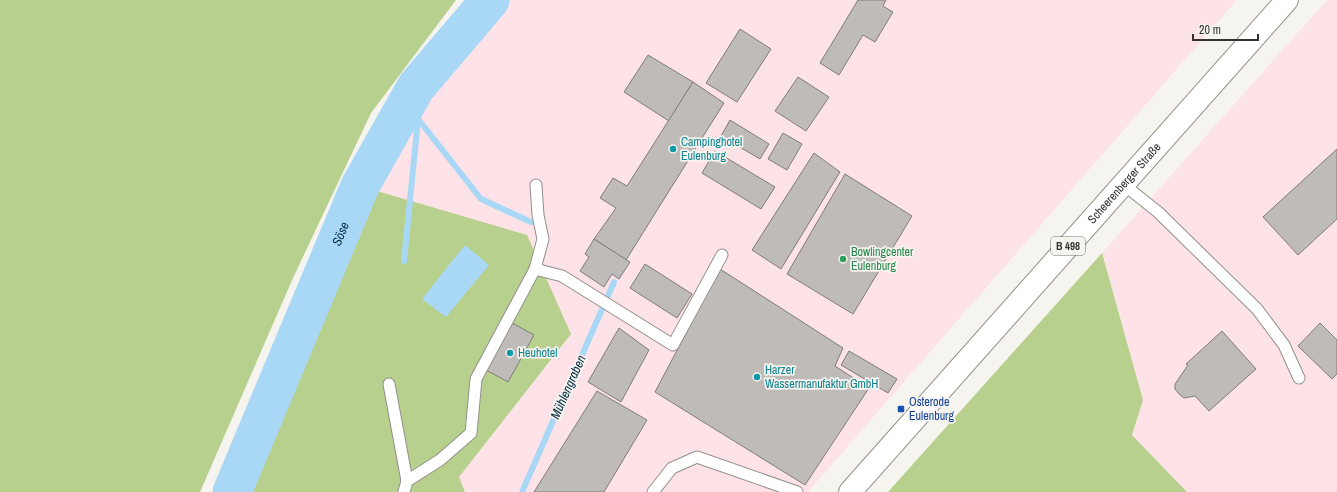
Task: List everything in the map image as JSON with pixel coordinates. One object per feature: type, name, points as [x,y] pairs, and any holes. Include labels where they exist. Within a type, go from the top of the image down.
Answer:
[{"type":"main road","name":"Scheerenberger Straße","points":[[850,492],[1287,0]]},
{"type":"lane","points":[[1123,184],[1158,212],[1257,308],[1284,346],[1299,378]]},
{"type":"lane","points":[[407,481],[440,460],[470,433],[476,379],[535,269],[543,239],[538,215],[536,185]]},
{"type":"lane","points":[[535,269],[562,276],[611,304],[673,344],[722,255]]},
{"type":"lane","points":[[389,384],[407,481],[404,492]]},
{"type":"lane","points":[[653,492],[672,468],[697,457],[797,492]]},
{"type":"shaded area","points":[[490,0],[1237,0],[808,492],[465,492],[459,477],[571,334],[360,186],[416,87]]},
{"type":"shaded area","points":[[1327,0],[1337,0],[1337,492],[1187,492],[1132,435],[1143,400],[1102,253]]},
{"type":"green space","points":[[0,0],[456,0],[371,113],[293,278],[200,492],[0,492]]},
{"type":"green space","points":[[360,186],[527,235],[571,334],[459,477],[465,492],[237,492]]},
{"type":"green space","points":[[1102,253],[1143,400],[1132,435],[1187,492],[888,492]]},
{"type":"water","points":[[465,245],[489,265],[446,317],[422,299]]},
{"type":"building","points":[[858,0],[886,0],[883,6],[893,12],[875,42],[863,35],[839,75],[820,63]]},
{"type":"building","points":[[740,29],[771,49],[737,102],[706,83]]},
{"type":"building","points":[[648,55],[693,82],[669,121],[624,92]]},
{"type":"building","points":[[798,77],[829,97],[806,131],[775,111]]},
{"type":"building","name":"Campinghotel Eulenburg","points":[[693,82],[724,103],[626,260],[594,239],[616,208],[600,198],[613,178],[627,186]]},
{"type":"building","points":[[730,120],[769,144],[760,159],[721,136]]},
{"type":"building","points":[[783,133],[802,144],[787,170],[768,159]]},
{"type":"building","points":[[1337,149],[1337,219],[1298,255],[1263,217]]},
{"type":"building","points":[[715,151],[775,187],[761,209],[702,173]]},
{"type":"building","points":[[814,153],[840,172],[781,269],[752,250]]},
{"type":"building","name":"Bowlingcenter Eulenburg","points":[[845,174],[912,216],[853,314],[787,274]]},
{"type":"building","points":[[594,239],[630,262],[619,279],[612,274],[604,287],[580,271],[589,257],[585,254]]},
{"type":"building","points":[[645,264],[692,294],[677,318],[630,288]]},
{"type":"building","name":"Harzer Wassermanufaktur GmbH","points":[[720,269],[843,348],[835,366],[869,388],[805,485],[655,392]]},
{"type":"building","name":"Heuhotel","points":[[512,323],[534,335],[508,382],[486,370]]},
{"type":"building","points":[[1320,323],[1337,340],[1337,374],[1332,379],[1298,346]]},
{"type":"building","points":[[619,328],[649,350],[621,402],[588,382]]},
{"type":"building","points":[[1222,331],[1256,369],[1209,411],[1195,396],[1184,398],[1175,389],[1175,384],[1188,365],[1186,364]]},
{"type":"building","points":[[849,351],[897,379],[888,393],[841,365]]},
{"type":"building","points":[[597,391],[647,420],[604,492],[534,492]]},
{"type":"waterway","name":"Söse","points":[[232,492],[360,186],[416,87],[490,0]]},
{"type":"waterway","points":[[404,261],[418,119],[416,87]]},
{"type":"waterway","name":"Mühlengraben","points":[[418,119],[481,199],[531,222]]},
{"type":"waterway","name":"Mühlengraben","points":[[522,492],[614,282]]},
{"type":"place","name":"Campinghotel Eulenburg","points":[[673,149]]},
{"type":"place","name":"Bowlingcenter Eulenburg","points":[[843,259]]},
{"type":"place","name":"Heuhotel","points":[[510,353]]},
{"type":"place","name":"Harzer Wassermanufaktur GmbH","points":[[757,377]]},
{"type":"place","name":"Osterode Eulenburg","points":[[901,409]]}]
